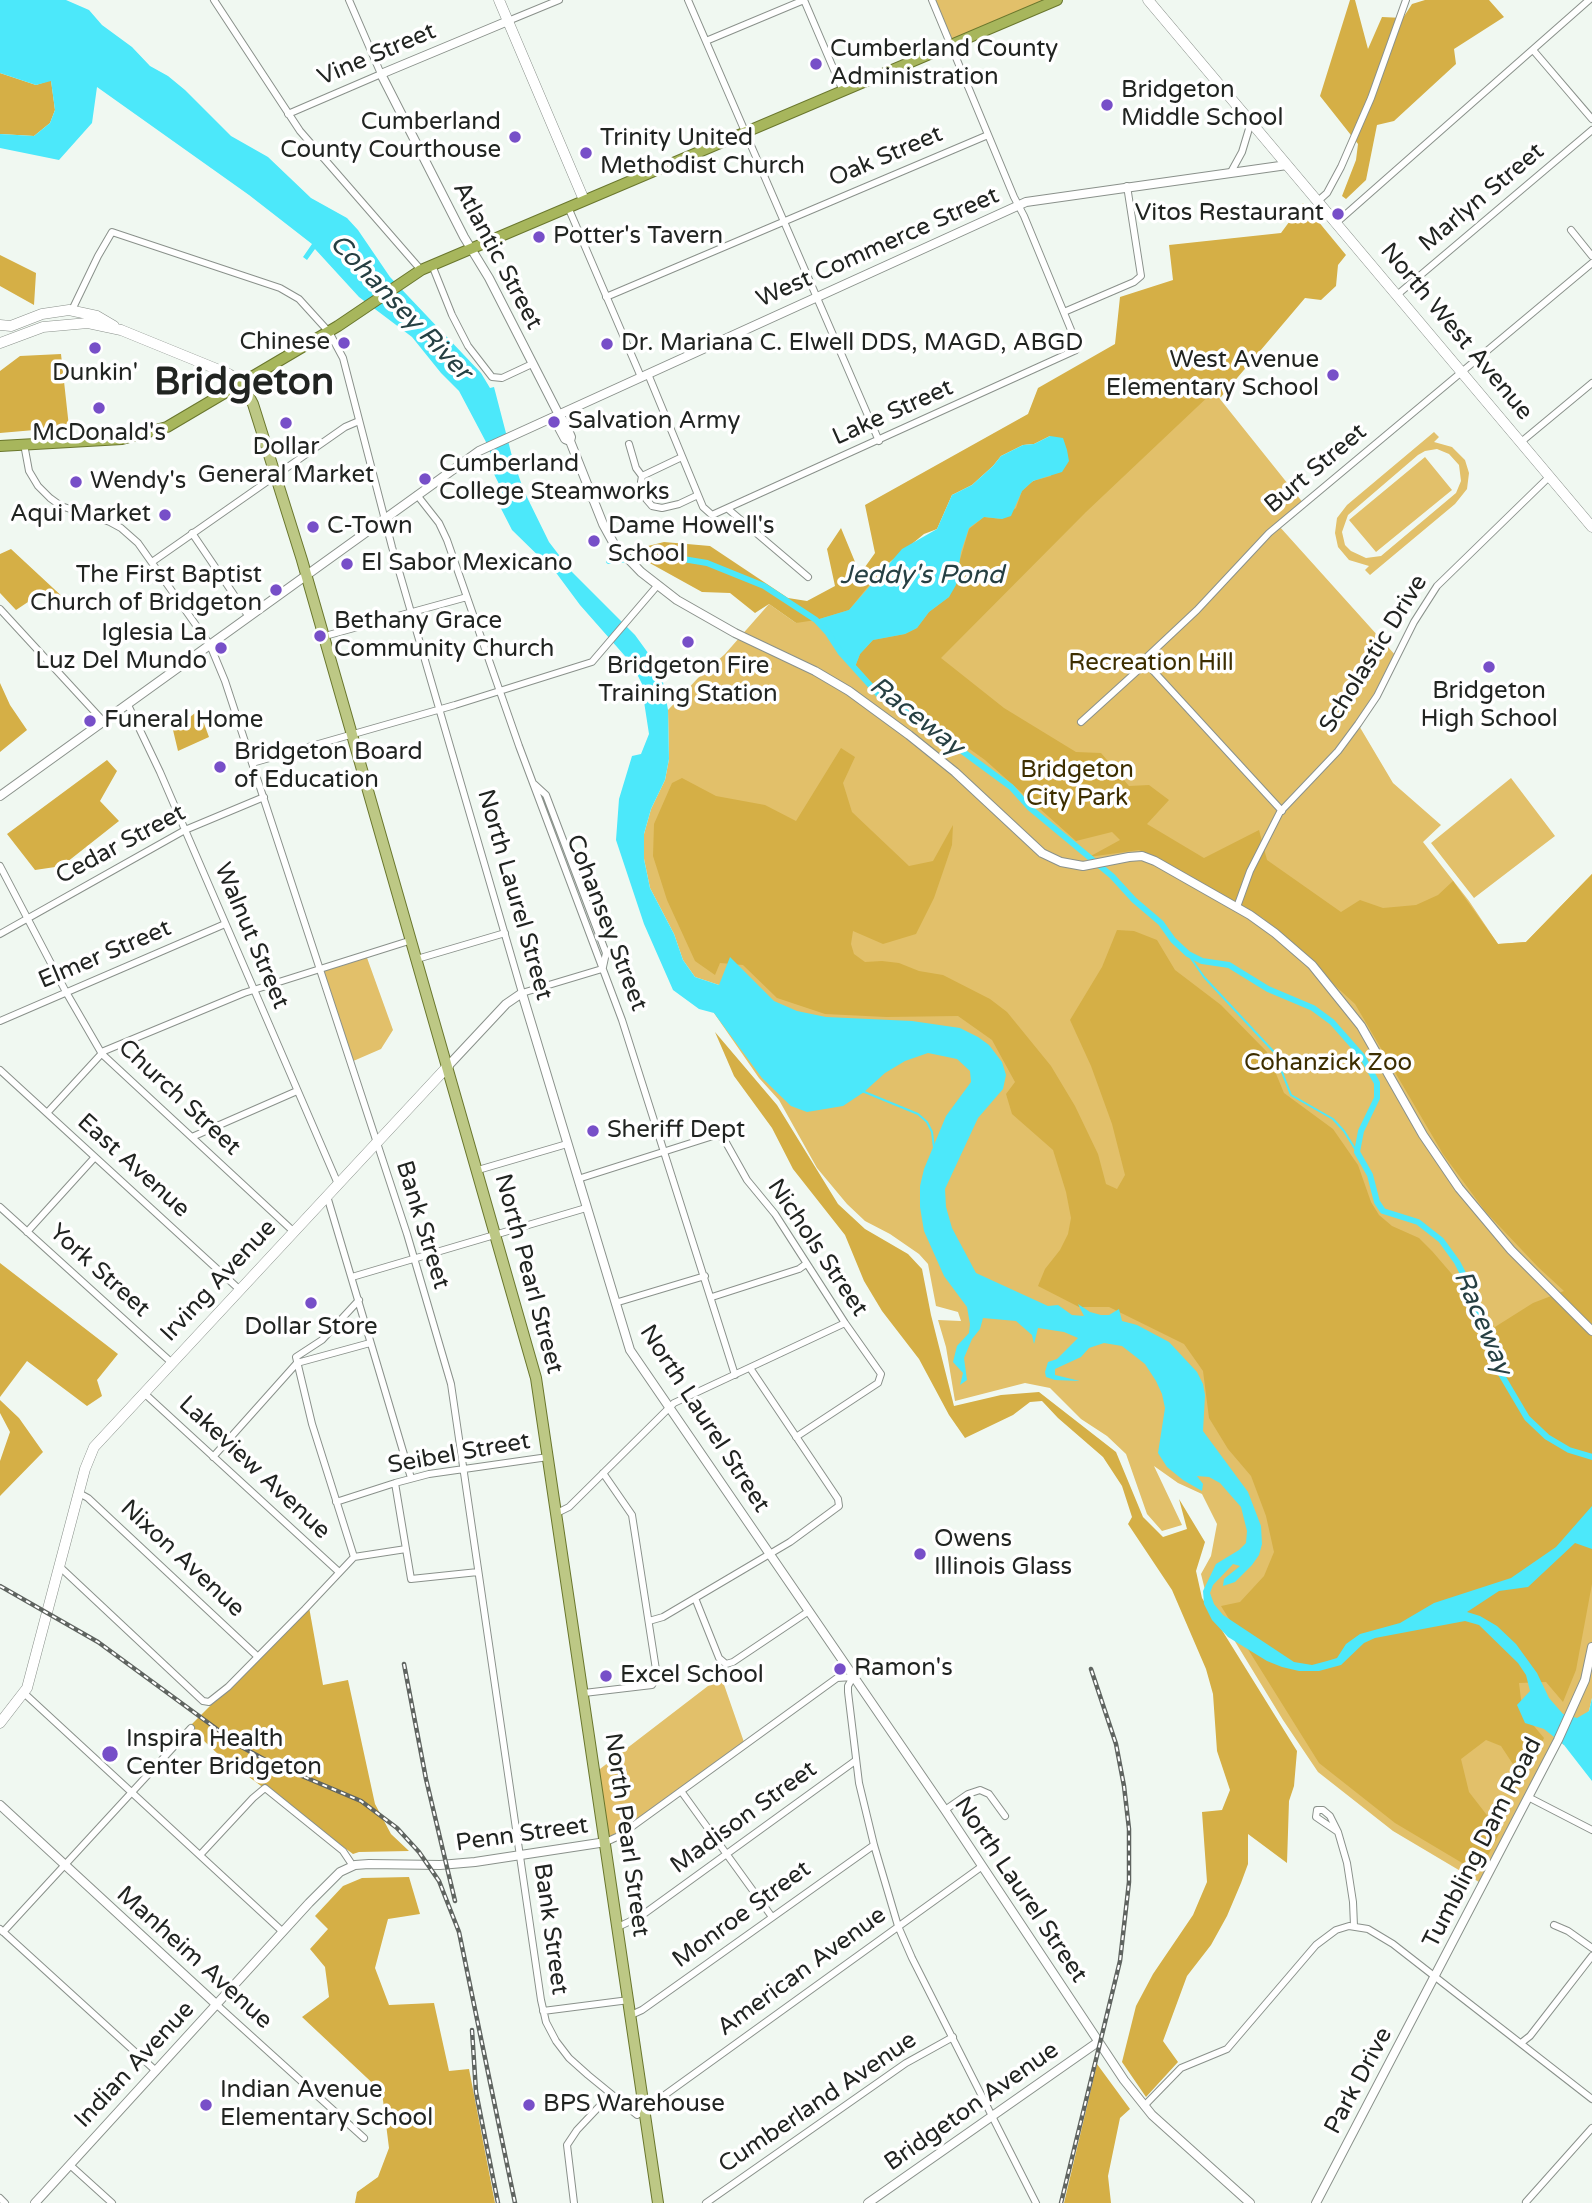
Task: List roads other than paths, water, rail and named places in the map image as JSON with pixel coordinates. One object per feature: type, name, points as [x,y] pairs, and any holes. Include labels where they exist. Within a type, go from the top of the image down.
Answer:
[{"type":"highway","points":[[0,446],[118,439],[176,424],[329,332],[426,267],[1057,0]]},
{"type":"main road","points":[[499,0],[584,201]]},
{"type":"main road","name":"North West Avenue","points":[[1149,0],[1592,527]]},
{"type":"main road","points":[[72,310],[75,316],[88,323]]},
{"type":"main road","points":[[55,325],[66,319],[72,310]]},
{"type":"main road","points":[[0,325],[11,326],[42,314],[72,310],[97,316],[121,330],[229,374],[242,383]]},
{"type":"main road","points":[[0,343],[30,330],[55,325],[88,323],[121,330]]},
{"type":"main road","name":"North Pearl Street","points":[[242,383],[253,404],[325,636],[536,1378],[658,2203]]},
{"type":"main road","name":"Irving Avenue","points":[[0,1723],[24,1694],[94,1447],[448,1066]]},
{"type":"street","points":[[214,0],[300,131],[426,267],[468,346],[492,377],[502,378],[532,364]]},
{"type":"street","name":"Atlantic Street","points":[[349,0],[381,74],[568,430],[607,533],[624,556],[657,586],[705,617],[798,662],[849,691],[955,772],[1042,853],[1061,862],[1083,866],[1142,856],[1237,907]]},
{"type":"street","name":"Vine Street","points":[[288,114],[559,0]]},
{"type":"street","points":[[688,0],[879,440]]},
{"type":"street","points":[[706,41],[804,0],[843,90]]},
{"type":"street","points":[[932,0],[1064,312],[1140,278],[1128,186]]},
{"type":"street","points":[[1318,201],[1327,193],[1341,167],[1371,98],[1406,0]]},
{"type":"street","points":[[1336,223],[1589,0]]},
{"type":"street","points":[[1533,50],[1592,119]]},
{"type":"street","points":[[1231,172],[1242,152],[1251,122]]},
{"type":"street","name":"Marlyn Street","points":[[1397,295],[1592,130]]},
{"type":"street","name":"Oak Street","points":[[606,297],[988,135]]},
{"type":"street","name":"West Commerce Street","points":[[0,796],[466,459],[485,449],[1018,205],[1128,186],[1287,165]]},
{"type":"street","points":[[568,207],[606,297],[705,510],[710,515],[728,509],[808,577]]},
{"type":"street","points":[[1571,230],[1592,256]]},
{"type":"street","name":"North Laurel Street","points":[[72,310],[111,233],[280,288],[303,302],[329,332],[343,358],[385,520],[439,709],[630,1350],[1132,2090],[1144,2106],[1250,2203]]},
{"type":"street","name":"Burt Street","points":[[1082,722],[1146,663],[1148,656],[1197,610],[1269,533],[1592,263]]},
{"type":"street","name":"Lake Street","points":[[728,509],[1074,352],[1077,345],[1064,312]]},
{"type":"street","points":[[1521,442],[1592,383]]},
{"type":"street","points":[[152,562],[345,427],[359,421]]},
{"type":"street","name":"Bank Street","points":[[24,444],[29,471],[44,493],[61,506],[110,522],[138,543],[210,645],[225,681],[377,1142],[451,1384],[543,2011],[550,2031],[564,2052],[637,2115],[646,2109]]},
{"type":"street","points":[[629,444],[636,468],[642,476],[643,491],[652,506],[675,506],[698,495]]},
{"type":"street","points":[[642,476],[682,457]]},
{"type":"street","name":"Scholastic Drive","points":[[1237,907],[1250,871],[1282,811],[1338,751],[1358,724],[1377,696],[1414,622],[1437,586],[1550,476]]},
{"type":"street","points":[[417,495],[442,528],[499,690]]},
{"type":"street","points":[[192,533],[249,617]]},
{"type":"street","points":[[252,763],[586,664],[607,646],[657,586]]},
{"type":"street","points":[[325,636],[467,597]]},
{"type":"street","points":[[0,609],[104,722]]},
{"type":"street","points":[[1146,663],[1282,811]]},
{"type":"street","name":"Cohansey Street","points":[[499,690],[534,784],[546,795],[606,953],[603,969],[665,1151],[735,1375]]},
{"type":"street","name":"Walnut Street","points":[[128,705],[338,1184]]},
{"type":"street","name":"Cedar Street","points":[[0,934],[185,830],[264,797]]},
{"type":"street","name":"Church Street","points":[[0,866],[102,1054],[293,1231]]},
{"type":"street","points":[[1237,907],[1259,920],[1291,946],[1327,982],[1369,1039],[1423,1135],[1459,1188],[1511,1250],[1592,1331]]},
{"type":"street","name":"Elmer Street","points":[[0,1021],[226,924]]},
{"type":"street","points":[[417,959],[505,933]]},
{"type":"street","points":[[47,1113],[102,1054],[254,990],[412,940]]},
{"type":"street","name":"Irving Avenue","points":[[448,1066],[506,1004],[522,993],[603,969]]},
{"type":"street","name":"East Avenue","points":[[0,1070],[240,1290]]},
{"type":"street","points":[[192,1138],[297,1091]]},
{"type":"street","name":"Nichols Street","points":[[665,1151],[716,1136],[724,1139],[747,1180],[775,1214],[845,1324],[879,1369],[880,1378],[876,1384],[796,1437]]},
{"type":"street","points":[[478,1170],[567,1144]]},
{"type":"street","points":[[578,1179],[665,1151]]},
{"type":"street","points":[[27,1231],[95,1157]]},
{"type":"street","points":[[327,1196],[411,1478]]},
{"type":"street","name":"York Street","points":[[0,1207],[172,1363]]},
{"type":"street","points":[[352,1277],[586,1208]]},
{"type":"street","points":[[712,1297],[799,1269],[806,1264]]},
{"type":"street","points":[[614,1303],[705,1276]]},
{"type":"street","points":[[354,1557],[312,1424],[296,1357],[322,1340],[359,1300]]},
{"type":"street","points":[[556,1513],[569,1507],[670,1407],[687,1395],[845,1324]]},
{"type":"street","points":[[214,1457],[297,1363],[370,1343]]},
{"type":"street","points":[[649,1621],[663,1617],[770,1553],[839,1507],[838,1499],[750,1368]]},
{"type":"street","name":"Lakeview Avenue","points":[[144,1393],[339,1572]]},
{"type":"street","name":"Seibel Street","points":[[336,1502],[411,1478],[548,1457]]},
{"type":"street","points":[[584,1693],[652,1685],[657,1680],[632,1515],[603,1473]]},
{"type":"street","points":[[395,1483],[411,1579],[478,1572]]},
{"type":"street","name":"Nixon Avenue","points":[[79,1493],[88,1498],[257,1656]]},
{"type":"street","points":[[60,1567],[203,1701],[208,1702],[228,1687],[354,1557],[406,1549]]},
{"type":"street","points":[[695,1598],[719,1658],[726,1664],[809,1611]]},
{"type":"street","name":"Tumbling Dam Road","points":[[1436,1977],[1564,1728],[1585,1680],[1592,1647]]},
{"type":"street","points":[[853,1677],[848,1692],[855,1761],[874,1844],[898,1926],[1036,2203]]},
{"type":"street","name":"Penn Street","points":[[353,1866],[440,1865],[606,1842],[619,1836],[838,1678],[853,1677]]},
{"type":"street","points":[[24,1694],[282,1932]]},
{"type":"street","points":[[156,2071],[2,1931],[191,1728]]},
{"type":"street","name":"Madison Street","points":[[618,1927],[641,1916],[855,1761]]},
{"type":"street","points":[[200,1855],[264,1788],[274,1793],[313,1829],[343,1851],[353,1866]]},
{"type":"street","points":[[944,1810],[968,1794],[980,1790],[989,1794],[1005,1816]]},
{"type":"street","points":[[681,1791],[772,1917]]},
{"type":"street","points":[[1528,1797],[1592,1830]]},
{"type":"street","name":"Manheim Avenue","points":[[0,1805],[363,2138]]},
{"type":"street","points":[[1338,1832],[1347,1863],[1354,1926]]},
{"type":"street","name":"Monroe Street","points":[[631,2015],[642,2010],[874,1844]]},
{"type":"street","name":"Indian Avenue","points":[[35,2203],[282,1932],[335,1876],[353,1866]]},
{"type":"street","name":"American Avenue","points":[[646,2109],[981,1867]]},
{"type":"street","points":[[1553,1925],[1568,1931],[1592,1948]]},
{"type":"street","points":[[1144,2106],[1181,2068],[1227,2049],[1316,1945],[1336,1930],[1354,1926],[1368,1929],[1384,1938],[1592,2099]]},
{"type":"street","points":[[1521,2043],[1530,2036],[1592,1956]]},
{"type":"street","name":"Park Drive","points":[[1316,2203],[1436,1977]]},
{"type":"street","points":[[543,2011],[629,2000]]},
{"type":"street","name":"Cumberland Avenue","points":[[706,2203],[906,2063],[953,2036]]},
{"type":"street","name":"Bridgeton Avenue","points":[[868,2203],[1098,2042]]},
{"type":"street","points":[[574,2203],[567,2145],[577,2130],[611,2094]]},
{"type":"street","points":[[1526,2203],[1592,2128]]},
{"type":"street","points":[[70,2165],[112,2203]]},
{"type":"street","points":[[0,2198],[5,2203]]},
{"type":"water","name":"Cohansey River","points":[[0,0],[66,0],[89,10],[102,25],[132,47],[150,66],[185,90],[231,136],[268,157],[311,198],[347,218],[390,277],[481,373],[490,388],[494,387],[524,491],[549,542],[572,572],[635,635],[651,657],[663,682],[668,710],[669,759],[665,780],[651,809],[644,834],[644,859],[650,888],[674,934],[683,960],[695,977],[719,985],[730,957],[774,1001],[797,1011],[826,1017],[912,1021],[960,1028],[989,1045],[1002,1062],[1006,1075],[1003,1089],[978,1118],[945,1189],[946,1207],[952,1228],[976,1273],[1048,1306],[1058,1305],[1072,1315],[1084,1316],[1078,1304],[1101,1315],[1109,1315],[1119,1309],[1122,1321],[1137,1325],[1169,1342],[1197,1372],[1205,1395],[1203,1431],[1248,1492],[1261,1526],[1262,1544],[1252,1565],[1235,1582],[1223,1586],[1224,1579],[1240,1566],[1233,1564],[1213,1585],[1210,1593],[1214,1604],[1223,1615],[1294,1662],[1312,1665],[1327,1661],[1337,1658],[1346,1644],[1360,1634],[1400,1623],[1434,1603],[1511,1578],[1556,1547],[1592,1506],[1592,1549],[1575,1543],[1528,1587],[1499,1591],[1467,1612],[1497,1626],[1516,1644],[1537,1673],[1549,1698],[1563,1714],[1577,1718],[1589,1711],[1592,1698],[1592,1781],[1564,1745],[1544,1729],[1525,1723],[1517,1705],[1530,1691],[1526,1675],[1518,1663],[1479,1625],[1465,1621],[1375,1638],[1364,1643],[1341,1665],[1319,1671],[1299,1671],[1282,1667],[1228,1637],[1212,1620],[1204,1604],[1203,1591],[1216,1564],[1246,1543],[1247,1531],[1241,1507],[1220,1483],[1209,1477],[1197,1476],[1203,1484],[1202,1491],[1167,1467],[1158,1453],[1165,1408],[1162,1394],[1145,1364],[1122,1346],[1104,1343],[1089,1348],[1081,1357],[1055,1369],[1055,1375],[1080,1381],[1055,1380],[1046,1377],[1048,1362],[1057,1359],[1078,1338],[1064,1332],[1038,1328],[1034,1344],[1032,1335],[1016,1321],[983,1318],[964,1358],[967,1380],[960,1385],[963,1373],[953,1362],[957,1346],[969,1333],[967,1307],[944,1276],[924,1231],[920,1186],[924,1169],[946,1116],[971,1082],[970,1071],[957,1059],[928,1053],[905,1061],[885,1073],[843,1106],[807,1112],[791,1106],[762,1078],[714,1013],[699,1009],[673,990],[644,924],[616,840],[619,799],[632,756],[641,754],[649,734],[641,682],[632,664],[580,605],[557,574],[512,530],[492,491],[499,484],[494,474],[497,470],[486,442],[459,391],[412,337],[359,297],[315,249],[307,260],[303,257],[312,244],[249,195],[97,87],[92,123],[59,160],[0,148],[0,134],[34,136],[50,123],[55,110],[51,81],[36,85],[0,73]]},
{"type":"water","name":"Jeddy's Pond","points":[[1050,436],[1063,438],[1067,450],[1069,461],[1062,472],[1033,481],[1022,491],[1011,516],[1002,519],[984,517],[969,528],[961,552],[956,585],[949,597],[929,612],[917,628],[905,634],[873,640],[860,654],[855,667],[816,620],[849,610],[902,549],[937,529],[952,495],[972,485],[1001,456]]},
{"type":"waterway","name":"Raceway","points":[[609,561],[677,558],[707,563],[764,586],[816,620],[879,695],[924,723],[1011,787],[1030,808],[1112,876],[1161,923],[1173,940],[1188,954],[1202,961],[1229,965],[1268,989],[1313,1008],[1332,1022],[1362,1056],[1377,1083],[1377,1098],[1361,1131],[1357,1152],[1370,1175],[1377,1202],[1383,1211],[1418,1222],[1441,1240],[1457,1262],[1472,1291],[1484,1336],[1501,1374],[1527,1418],[1547,1437],[1569,1450],[1592,1457]]},
{"type":"waterway","name":"Raceway","points":[[1188,954],[1204,977],[1274,1052],[1291,1095],[1333,1119],[1357,1152]]},
{"type":"waterway","points":[[862,1091],[918,1114],[927,1122],[932,1132],[934,1148]]},
{"type":"railway","points":[[0,1586],[98,1642],[240,1746],[269,1762],[361,1801],[397,1828],[419,1852],[439,1881],[459,1932],[515,2203]]},
{"type":"railway","points":[[404,1664],[426,1779],[455,1901]]},
{"type":"railway","points":[[1061,2203],[1120,1961],[1129,1882],[1129,1829],[1124,1786],[1116,1744],[1091,1669]]},
{"type":"railway","points":[[472,2030],[476,2092],[498,2203]]},
{"type":"place","name":"Cumberland County Administration","points":[[816,64]]},
{"type":"place","name":"Bridgeton Middle School","points":[[1107,105]]},
{"type":"place","name":"Cumberland County Courthouse","points":[[515,137]]},
{"type":"place","name":"Trinity United Methodist Church","points":[[586,153]]},
{"type":"place","name":"Vitos Restaurant","points":[[1338,214]]},
{"type":"place","name":"Potter's Tavern","points":[[539,237]]},
{"type":"place","name":"Chinese","points":[[344,343]]},
{"type":"place","name":"Dr. Mariana C. Elwell DDS, MAGD, ABGD","points":[[607,344]]},
{"type":"place","name":"Dunkin'","points":[[95,348]]},
{"type":"place","name":"West Avenue Elementary School","points":[[1333,375]]},
{"type":"place","name":"McDonald's","points":[[99,408]]},
{"type":"place","name":"Salvation Army","points":[[554,422]]},
{"type":"place","name":"Dollar General Market","points":[[286,423]]},
{"type":"place","name":"Cumberland College Steamworks","points":[[425,479]]},
{"type":"place","name":"Wendy's","points":[[76,482]]},
{"type":"place","name":"Aqui Market","points":[[165,515]]},
{"type":"place","name":"C-Town","points":[[313,527]]},
{"type":"place","name":"Dame Howell's School","points":[[594,541]]},
{"type":"place","name":"El Sabor Mexicano","points":[[347,564]]},
{"type":"place","name":"The First Baptist Church of Bridgeton","points":[[276,590]]},
{"type":"place","name":"Bethany Grace Community Church","points":[[320,636]]},
{"type":"place","name":"Bridgeton Fire Training Station","points":[[688,642]]},
{"type":"place","name":"Iglesia La Luz Del Mundo","points":[[221,648]]},
{"type":"place","name":"Bridgeton High School","points":[[1489,667]]},
{"type":"place","name":"Funeral Home","points":[[90,721]]},
{"type":"place","name":"Bridgeton Board of Education","points":[[220,767]]},
{"type":"place","name":"Sheriff Dept","points":[[593,1131]]},
{"type":"place","name":"Dollar Store","points":[[311,1303]]},
{"type":"place","name":"Owens Illinois Glass","points":[[920,1554]]},
{"type":"place","name":"Ramon's","points":[[840,1669]]},
{"type":"place","name":"Excel School","points":[[606,1676]]},
{"type":"place","name":"Inspira Health Center Bridgeton","points":[[110,1754]]},
{"type":"place","name":"Indian Avenue Elementary School","points":[[206,2105]]},
{"type":"place","name":"BPS Warehouse","points":[[529,2105]]},
{"type":"district","name":"Bridgeton","points":[[244,384]]},
{"type":"park label","name":"Recreation Hill","points":[[1151,664]]},
{"type":"park label","name":"Bridgeton City Park","points":[[1077,785]]},
{"type":"park label","name":"Cohanzick Zoo","points":[[1328,1064]]}]
